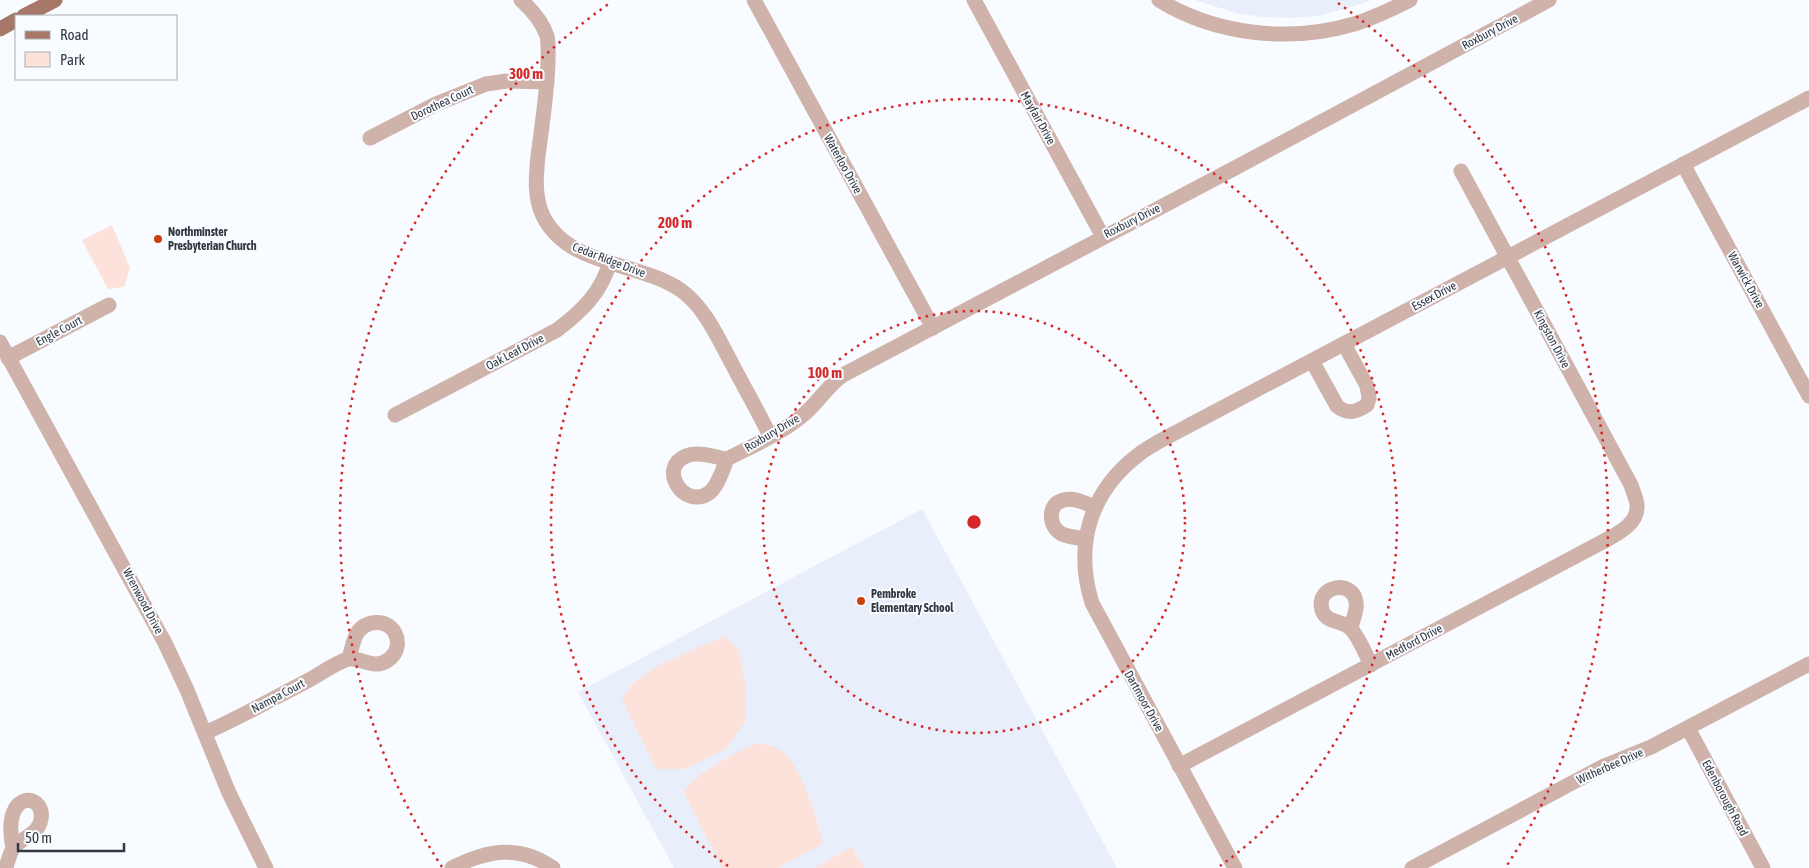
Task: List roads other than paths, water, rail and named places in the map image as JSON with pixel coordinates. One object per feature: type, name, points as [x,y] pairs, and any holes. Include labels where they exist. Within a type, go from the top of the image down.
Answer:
[{"type":"main road","points":[[26,15],[55,0]]},
{"type":"main road","points":[[0,29],[15,21]]},
{"type":"street","name":"Cedar Ridge Drive","points":[[521,0],[541,23],[548,43],[547,82],[536,173],[538,199],[542,213],[553,232],[568,244],[589,255],[665,282],[682,292],[697,305],[710,324],[770,436]]},
{"type":"street","name":"Waterloo Drive","points":[[754,0],[933,328]]},
{"type":"street","name":"Mayfair Drive","points":[[974,0],[1103,236]]},
{"type":"street","points":[[1159,0],[1196,18],[1232,29],[1272,34],[1297,34],[1326,31],[1354,24],[1392,10],[1410,0]]},
{"type":"street","name":"Roxbury Drive","points":[[727,459],[800,418],[834,381],[843,375],[1549,0]]},
{"type":"street","name":"Dorothea Court","points":[[370,138],[436,104],[486,84],[506,81],[547,82]]},
{"type":"street","name":"Essex Drive","points":[[1087,532],[1094,507],[1123,468],[1140,453],[1809,98]]},
{"type":"street","name":"Warwick Drive","points":[[1683,164],[1809,396]]},
{"type":"street","name":"Kingston Drive","points":[[1461,171],[1631,485],[1638,508]]},
{"type":"street","name":"Oak Leaf Drive","points":[[395,415],[558,330],[588,303],[606,278],[610,262]]},
{"type":"street","name":"Engle Court","points":[[8,358],[109,305]]},
{"type":"street","name":"Wrenwood Drive","points":[[0,342],[166,643],[229,793],[266,868]]},
{"type":"street","points":[[1312,361],[1337,406],[1343,411],[1352,412],[1360,410],[1367,404],[1369,391],[1344,344]]},
{"type":"street","points":[[1087,532],[1062,534],[1052,523],[1052,514],[1056,504],[1065,499],[1077,500],[1094,507]]},
{"type":"street","name":"Medford Drive","points":[[1179,766],[1608,539],[1628,525],[1638,508]]},
{"type":"street","name":"Dartmoor Drive","points":[[1087,532],[1086,581],[1092,603],[1235,868]]},
{"type":"street","points":[[1351,629],[1371,665]]},
{"type":"street","name":"Nampa Court","points":[[205,733],[349,658]]},
{"type":"street","name":"Witherbee Drive","points":[[1412,868],[1602,767],[1652,747],[1809,664]]},
{"type":"street","name":"Edenborough Road","points":[[1688,728],[1763,868]]},
{"type":"street","points":[[6,868],[13,848]]},
{"type":"street","points":[[452,868],[490,852],[506,852],[520,853],[535,858],[553,868]]},
{"type":"place","name":"Northminster Presbyterian Church","points":[[158,239]]},
{"type":"place","name":"Pembroke Elementary School","points":[[861,601]]}]
